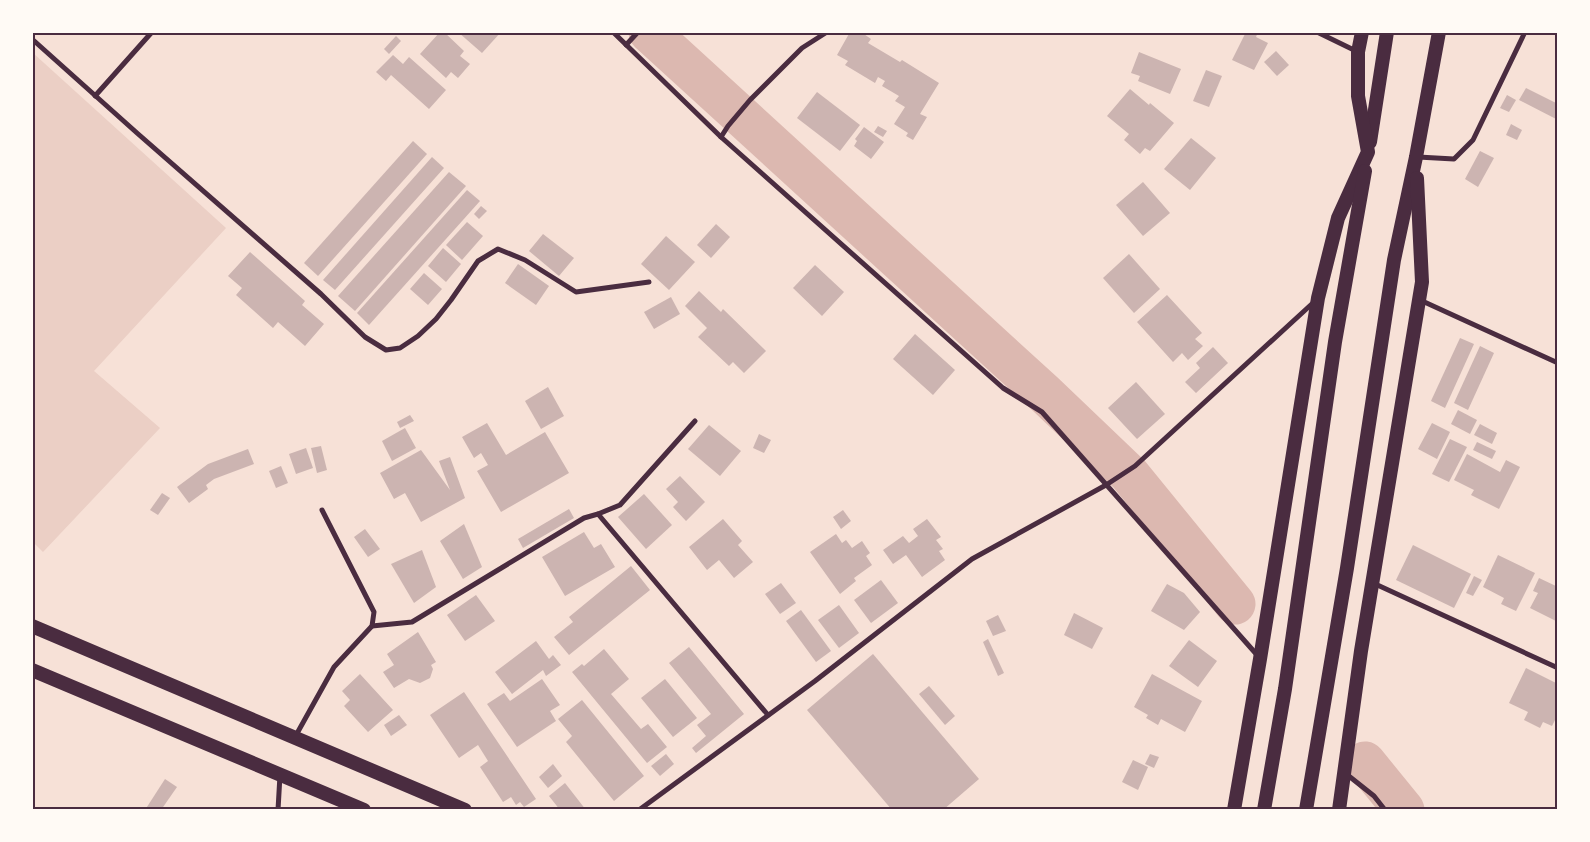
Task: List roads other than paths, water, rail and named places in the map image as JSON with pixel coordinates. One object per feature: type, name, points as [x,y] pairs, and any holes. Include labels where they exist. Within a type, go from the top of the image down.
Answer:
[{"type":"highway","points":[[1234,810],[1318,298],[1338,218],[1368,152],[1358,96],[1358,52],[1362,32]]},
{"type":"highway","points":[[1264,810],[1285,689],[1335,342],[1387,32]]},
{"type":"highway","points":[[1306,810],[1347,568],[1394,260],[1416,157],[1439,32]]},
{"type":"highway","points":[[1339,810],[1361,651],[1422,282],[1416,157]]},
{"type":"highway","points":[[32,626],[465,810]]},
{"type":"highway","points":[[32,670],[364,810]]},
{"type":"street","points":[[95,96],[152,32]]},
{"type":"street","points":[[613,32],[720,137],[1003,388],[1042,412],[1260,659]]},
{"type":"street","points":[[720,137],[750,100],[802,48],[827,32]]},
{"type":"street","points":[[1317,32],[1358,52]]},
{"type":"street","points":[[1416,157],[1454,159],[1473,140],[1525,32]]},
{"type":"street","points":[[626,45],[638,33]]},
{"type":"street","points":[[32,39],[321,294],[365,337],[386,350],[400,348],[418,336],[436,319],[478,260],[498,250],[525,260],[576,292],[649,282]]},
{"type":"street","points":[[639,810],[768,715],[972,559],[1106,485],[1135,466],[1318,298]]},
{"type":"street","points":[[1419,300],[1558,363]]},
{"type":"street","points":[[372,626],[412,622],[584,518],[620,505],[695,421]]},
{"type":"street","points":[[295,738],[334,667],[372,626],[374,612],[322,510]]},
{"type":"street","points":[[598,514],[768,715]]},
{"type":"street","points":[[1372,583],[1558,668]]},
{"type":"street","points":[[1345,772],[1374,796],[1385,810]]},
{"type":"street","points":[[278,810],[280,775]]},
{"type":"waterway","points":[[649,32],[1044,393],[1129,474],[1235,604]]},
{"type":"waterway","points":[[1365,762],[1404,810]]}]
